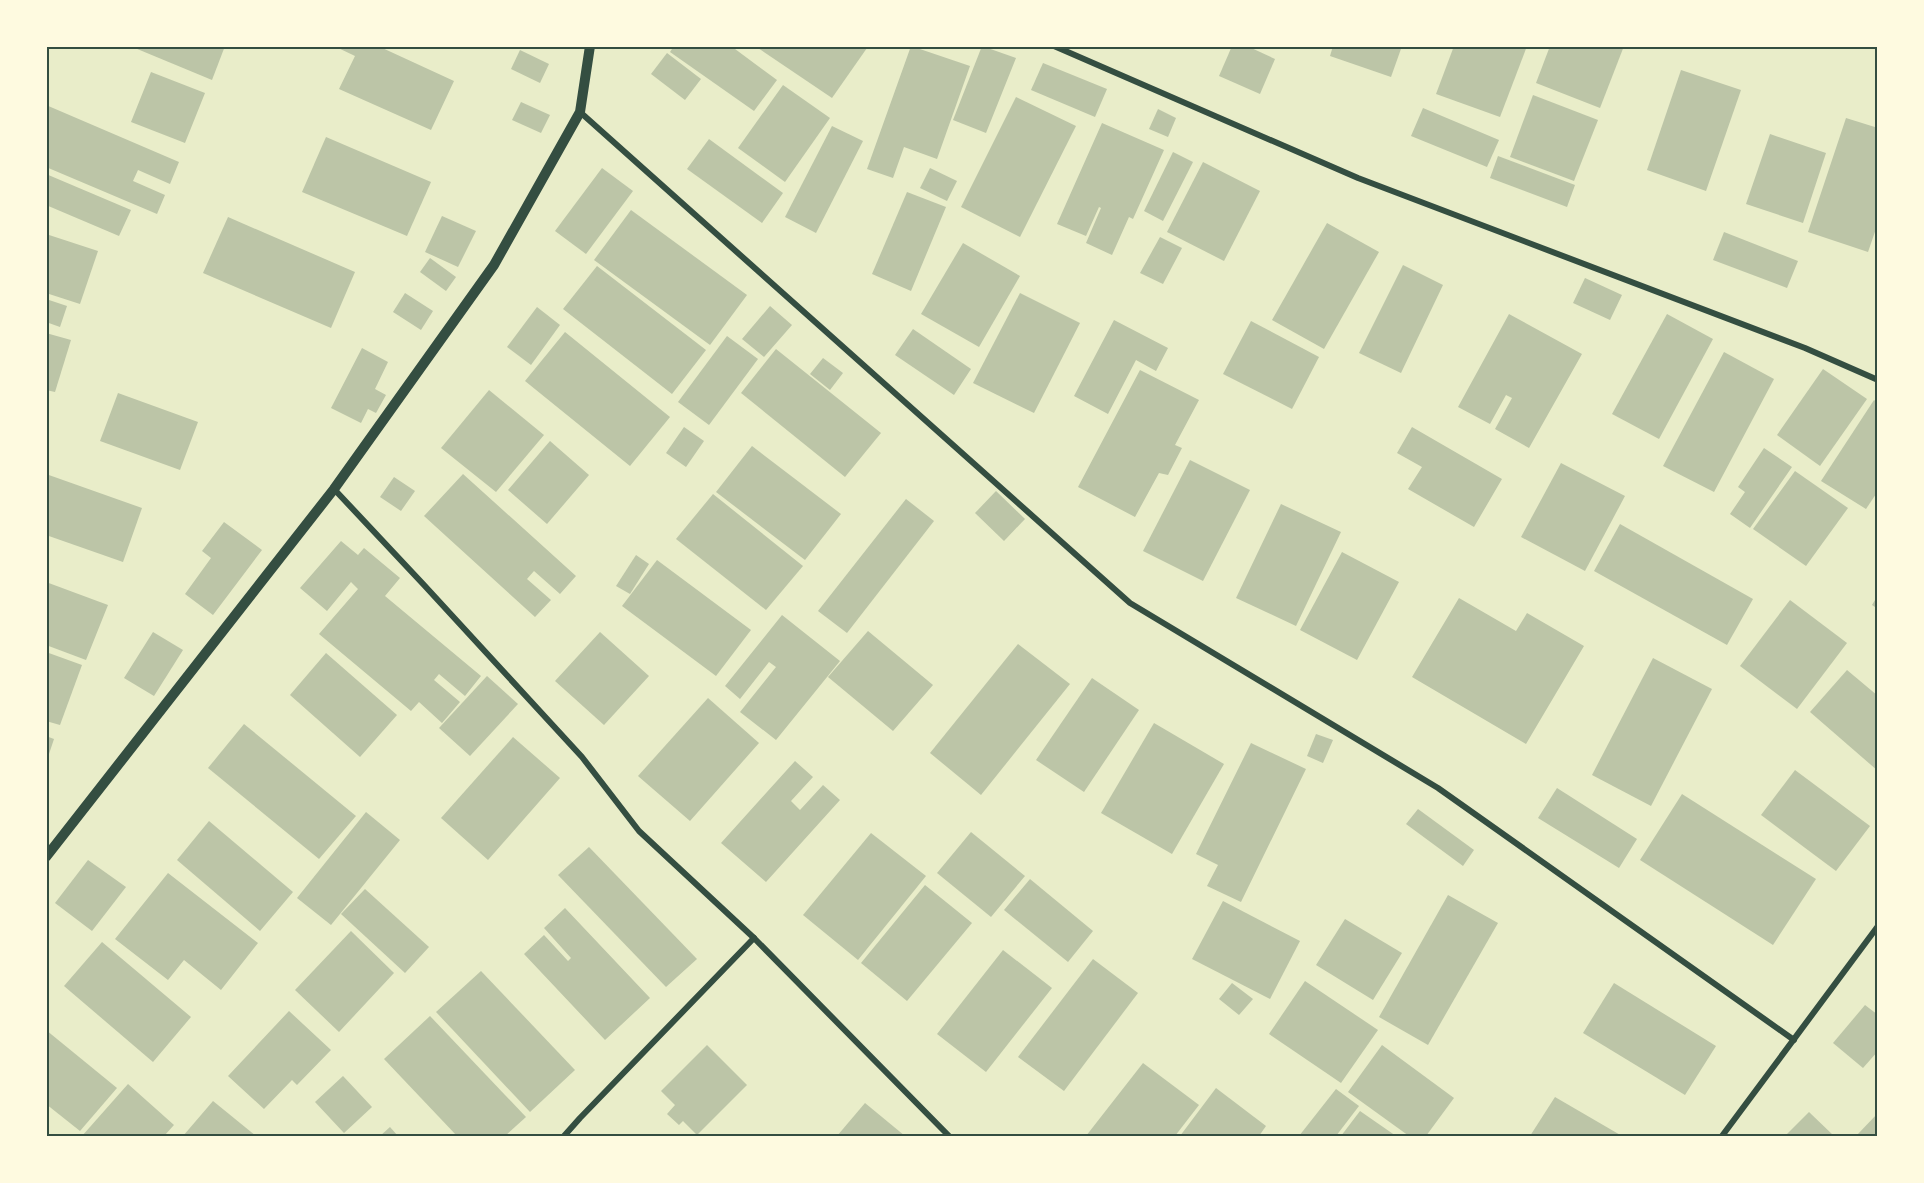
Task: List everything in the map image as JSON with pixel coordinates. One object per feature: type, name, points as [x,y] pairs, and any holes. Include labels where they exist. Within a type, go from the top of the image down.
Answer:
[{"type":"street","points":[[46,857],[334,489],[494,265],[580,112],[590,46]]},
{"type":"street","points":[[1054,46],[1358,178],[1805,348],[1878,381]]},
{"type":"street","points":[[580,112],[1130,603],[1438,788],[1794,1040]]},
{"type":"street","points":[[334,489],[582,757],[639,831],[754,938],[948,1137]]},
{"type":"street","points":[[1722,1137],[1878,926]]},
{"type":"street","points":[[564,1137],[754,938]]},
{"type":"building","points":[[130,46],[225,46],[212,80]]},
{"type":"building","points":[[334,46],[378,46],[454,81],[431,130],[339,89],[355,56]]},
{"type":"building","points":[[674,46],[731,46],[777,80],[754,111],[670,52]]},
{"type":"building","points":[[755,46],[864,46],[867,48],[832,98]]},
{"type":"building","points":[[911,46],[970,66],[937,159],[904,147],[893,178],[867,169]]},
{"type":"building","points":[[982,46],[1016,58],[986,133],[953,120]]},
{"type":"building","points":[[1232,46],[1247,46],[1275,59],[1260,94],[1219,76]]},
{"type":"building","points":[[1333,46],[1402,46],[1391,77],[1330,56]]},
{"type":"building","points":[[1454,46],[1527,46],[1500,117],[1436,94]]},
{"type":"building","points":[[1550,46],[1624,46],[1600,108],[1536,83]]},
{"type":"building","points":[[520,50],[549,64],[540,83],[511,69]]},
{"type":"building","points":[[667,53],[701,79],[685,100],[651,74]]},
{"type":"building","points":[[1043,63],[1107,89],[1095,117],[1031,90]]},
{"type":"building","points":[[1681,70],[1741,90],[1706,191],[1647,170]]},
{"type":"building","points":[[151,72],[205,93],[185,143],[131,122]]},
{"type":"building","points":[[783,85],[830,118],[785,182],[738,148]]},
{"type":"building","points":[[1533,95],[1598,120],[1574,181],[1510,157]]},
{"type":"building","points":[[1016,97],[1076,126],[1020,237],[961,207]]},
{"type":"building","points":[[521,102],[550,115],[541,133],[512,120]]},
{"type":"building","points":[[46,105],[179,162],[170,184],[138,170],[133,181],[165,195],[157,214],[46,167]]},
{"type":"building","points":[[1423,108],[1499,140],[1487,167],[1411,136]]},
{"type":"building","points":[[1158,109],[1176,118],[1168,137],[1149,129]]},
{"type":"building","points":[[1846,118],[1878,128],[1878,223],[1868,252],[1808,232]]},
{"type":"building","points":[[1102,123],[1164,150],[1133,219],[1129,217],[1112,255],[1086,243],[1101,208],[1099,207],[1086,236],[1057,224]]},
{"type":"building","points":[[832,126],[863,141],[816,233],[785,217]]},
{"type":"building","points":[[1770,134],[1826,153],[1803,223],[1746,204]]},
{"type":"building","points":[[326,137],[431,182],[407,236],[302,192]]},
{"type":"building","points":[[709,139],[783,193],[762,223],[687,169]]},
{"type":"building","points":[[1173,152],[1193,162],[1163,221],[1144,211]]},
{"type":"building","points":[[1498,156],[1575,185],[1567,207],[1490,178]]},
{"type":"building","points":[[1203,162],[1260,191],[1224,261],[1167,232]]},
{"type":"building","points":[[602,168],[633,191],[586,254],[555,231]]},
{"type":"building","points":[[930,168],[957,181],[947,201],[920,188]]},
{"type":"building","points":[[46,174],[131,210],[119,236],[46,205]]},
{"type":"building","points":[[907,192],[946,207],[911,291],[872,274]]},
{"type":"building","points":[[631,210],[747,295],[710,345],[594,260]]},
{"type":"building","points":[[442,216],[476,231],[458,267],[425,252]]},
{"type":"building","points":[[228,217],[355,272],[331,328],[203,273]]},
{"type":"building","points":[[1327,223],[1379,252],[1324,349],[1272,320]]},
{"type":"building","points":[[1724,232],[1798,261],[1787,288],[1713,260]]},
{"type":"building","points":[[46,234],[98,251],[80,304],[46,293]]},
{"type":"building","points":[[1160,237],[1182,248],[1163,284],[1140,273]]},
{"type":"building","points":[[963,243],[1020,276],[979,347],[921,314]]},
{"type":"building","points":[[430,258],[456,277],[446,291],[420,272]]},
{"type":"building","points":[[1403,265],[1443,285],[1401,373],[1359,353]]},
{"type":"building","points":[[597,266],[706,350],[672,394],[563,309]]},
{"type":"building","points":[[1585,278],[1622,295],[1610,320],[1573,303]]},
{"type":"building","points":[[405,293],[433,311],[421,330],[393,312]]},
{"type":"building","points":[[1020,293],[1080,323],[1034,413],[973,383]]},
{"type":"building","points":[[46,299],[67,306],[60,327],[46,322]]},
{"type":"building","points":[[770,306],[792,325],[764,357],[742,339]]},
{"type":"building","points":[[537,307],[560,325],[531,365],[507,347]]},
{"type":"building","points":[[1509,314],[1582,354],[1529,448],[1495,429],[1512,398],[1506,395],[1490,424],[1458,407]]},
{"type":"building","points":[[1667,314],[1713,339],[1659,439],[1612,414]]},
{"type":"building","points":[[1114,320],[1168,348],[1156,371],[1136,360],[1108,414],[1074,396]]},
{"type":"building","points":[[1251,321],[1319,357],[1292,409],[1223,374]]},
{"type":"building","points":[[913,329],[971,369],[954,395],[895,355]]},
{"type":"building","points":[[565,332],[670,417],[630,466],[525,381]]},
{"type":"building","points":[[46,333],[71,340],[55,392],[46,390]]},
{"type":"building","points":[[727,336],[758,359],[709,425],[678,402]]},
{"type":"building","points":[[362,348],[388,362],[375,389],[386,395],[376,413],[368,409],[361,423],[331,408]]},
{"type":"building","points":[[776,349],[881,433],[845,477],[741,393]]},
{"type":"building","points":[[1724,352],[1774,379],[1714,492],[1663,466]]},
{"type":"building","points":[[823,358],[843,373],[830,390],[810,374]]},
{"type":"building","points":[[1823,369],[1867,399],[1820,466],[1777,435]]},
{"type":"building","points":[[1140,370],[1199,400],[1175,445],[1182,448],[1168,475],[1159,473],[1135,517],[1078,487]]},
{"type":"building","points":[[489,390],[544,435],[496,492],[441,448]]},
{"type":"building","points":[[118,393],[198,422],[180,470],[100,441]]},
{"type":"building","points":[[1874,400],[1878,403],[1878,491],[1866,509],[1821,481]]},
{"type":"building","points":[[684,427],[704,441],[686,467],[666,453]]},
{"type":"building","points":[[1412,427],[1502,479],[1474,527],[1408,489],[1422,467],[1397,453]]},
{"type":"building","points":[[550,441],[589,475],[547,524],[508,490]]},
{"type":"building","points":[[752,446],[841,514],[805,560],[716,492]]},
{"type":"building","points":[[1764,448],[1792,467],[1750,528],[1730,514],[1745,492],[1738,487]]},
{"type":"building","points":[[1190,460],[1250,490],[1203,581],[1143,551]]},
{"type":"building","points":[[1561,463],[1625,496],[1585,571],[1521,537]]},
{"type":"building","points":[[1795,471],[1848,508],[1806,566],[1753,529]]},
{"type":"building","points":[[46,474],[142,508],[123,562],[46,535]]},
{"type":"building","points":[[463,474],[576,576],[560,594],[534,571],[527,579],[551,600],[535,617],[424,516]]},
{"type":"building","points":[[394,477],[415,491],[401,511],[380,497]]},
{"type":"building","points":[[996,491],[1025,519],[1004,541],[975,513]]},
{"type":"building","points":[[713,494],[803,566],[766,610],[676,539]]},
{"type":"building","points":[[906,499],[934,521],[847,633],[818,611]]},
{"type":"building","points":[[1281,504],[1341,532],[1296,626],[1236,598]]},
{"type":"building","points":[[224,522],[262,550],[213,615],[185,594],[211,558],[202,551]]},
{"type":"building","points":[[1620,524],[1753,599],[1727,645],[1594,571]]},
{"type":"building","points":[[341,541],[358,555],[364,548],[400,578],[385,596],[481,676],[465,696],[439,674],[434,680],[460,702],[442,723],[419,702],[411,711],[319,634],[358,589],[351,582],[327,611],[300,588]]},
{"type":"building","points":[[1342,552],[1399,582],[1357,660],[1300,630]]},
{"type":"building","points":[[636,555],[649,564],[630,594],[616,586]]},
{"type":"building","points":[[657,560],[751,630],[716,676],[622,606]]},
{"type":"building","points":[[46,582],[108,605],[86,660],[46,645]]},
{"type":"building","points":[[1878,595],[1878,609],[1872,605]]},
{"type":"building","points":[[1459,598],[1516,631],[1527,613],[1584,646],[1526,744],[1412,677]]},
{"type":"building","points":[[1790,600],[1847,643],[1797,709],[1740,666]]},
{"type":"building","points":[[782,615],[840,661],[776,740],[740,712],[776,667],[769,662],[740,699],[725,686]]},
{"type":"building","points":[[868,631],[933,685],[893,731],[828,677]]},
{"type":"building","points":[[153,632],[183,650],[154,696],[124,678]]},
{"type":"building","points":[[600,632],[649,676],[604,725],[555,681]]},
{"type":"building","points":[[1018,644],[1070,684],[981,795],[930,753]]},
{"type":"building","points":[[46,652],[82,665],[60,725],[46,721]]},
{"type":"building","points":[[326,653],[397,715],[360,757],[290,695]]},
{"type":"building","points":[[1653,658],[1712,689],[1651,806],[1592,775]]},
{"type":"building","points":[[1847,670],[1878,696],[1878,771],[1810,712]]},
{"type":"building","points":[[487,676],[518,704],[470,756],[439,728]]},
{"type":"building","points":[[1092,678],[1139,710],[1084,792],[1036,760]]},
{"type":"building","points":[[708,698],[759,743],[690,821],[638,776]]},
{"type":"building","points":[[1154,723],[1224,764],[1172,854],[1101,813]]},
{"type":"building","points":[[244,724],[356,816],[319,859],[208,768]]},
{"type":"building","points":[[1316,734],[1333,740],[1323,763],[1307,756]]},
{"type":"building","points":[[46,736],[54,739],[47,760],[46,760]]},
{"type":"building","points":[[513,737],[560,778],[488,860],[441,818]]},
{"type":"building","points":[[1251,743],[1306,769],[1241,902],[1207,886],[1218,865],[1196,854]]},
{"type":"building","points":[[795,761],[813,777],[791,801],[800,810],[823,785],[840,800],[766,882],[721,843]]},
{"type":"building","points":[[1795,770],[1870,826],[1836,871],[1761,815]]},
{"type":"building","points":[[1557,788],[1637,839],[1619,868],[1538,818]]},
{"type":"building","points":[[1682,794],[1816,879],[1773,945],[1640,860]]},
{"type":"building","points":[[1418,809],[1474,850],[1463,866],[1406,824]]},
{"type":"building","points":[[366,812],[400,840],[331,925],[297,898]]},
{"type":"building","points":[[209,821],[293,892],[260,931],[177,860]]},
{"type":"building","points":[[971,832],[1025,876],[991,917],[937,873]]},
{"type":"building","points":[[871,833],[926,876],[858,960],[803,915]]},
{"type":"building","points":[[589,847],[697,959],[666,987],[558,875]]},
{"type":"building","points":[[88,860],[126,887],[92,931],[55,903]]},
{"type":"building","points":[[168,873],[258,943],[221,990],[184,960],[168,980],[115,939]]},
{"type":"building","points":[[1030,879],[1093,931],[1068,962],[1004,910]]},
{"type":"building","points":[[925,885],[972,923],[907,1001],[861,963]]},
{"type":"building","points":[[365,889],[429,947],[405,973],[341,914]]},
{"type":"building","points":[[1448,895],[1498,923],[1428,1045],[1379,1017]]},
{"type":"building","points":[[1223,901],[1300,941],[1270,999],[1192,959]]},
{"type":"building","points":[[565,908],[650,998],[605,1040],[524,954],[544,935],[568,961],[571,958],[544,928]]},
{"type":"building","points":[[1345,919],[1402,953],[1373,1000],[1316,965]]},
{"type":"building","points":[[351,931],[394,973],[339,1032],[295,990]]},
{"type":"building","points":[[102,942],[191,1017],[153,1062],[64,986]]},
{"type":"building","points":[[1003,950],[1052,988],[986,1072],[937,1034]]},
{"type":"building","points":[[1093,959],[1138,993],[1064,1091],[1018,1057]]},
{"type":"building","points":[[481,971],[575,1070],[530,1112],[436,1012]]},
{"type":"building","points":[[1305,981],[1378,1030],[1341,1083],[1269,1034]]},
{"type":"building","points":[[1232,983],[1253,999],[1239,1015],[1219,999]]},
{"type":"building","points":[[1614,983],[1716,1046],[1685,1095],[1583,1033]]},
{"type":"building","points":[[1865,1005],[1878,1015],[1878,1051],[1863,1068],[1833,1043]]},
{"type":"building","points":[[289,1011],[331,1050],[297,1085],[292,1080],[264,1109],[228,1076]]},
{"type":"building","points":[[430,1016],[526,1117],[505,1136],[457,1136],[384,1059]]},
{"type":"building","points":[[46,1030],[117,1088],[80,1131],[46,1104]]},
{"type":"building","points":[[707,1045],[747,1085],[697,1135],[683,1121],[679,1125],[667,1114],[675,1105],[661,1091]]},
{"type":"building","points":[[1382,1045],[1454,1098],[1426,1136],[1409,1136],[1348,1092]]},
{"type":"building","points":[[1143,1063],[1199,1105],[1175,1136],[1086,1136]]},
{"type":"building","points":[[343,1076],[372,1107],[344,1133],[315,1102]]},
{"type":"building","points":[[128,1084],[174,1125],[164,1136],[82,1136]]},
{"type":"building","points":[[1216,1088],[1266,1126],[1259,1136],[1180,1136]]},
{"type":"building","points":[[1336,1089],[1359,1106],[1336,1136],[1299,1136]]},
{"type":"building","points":[[1555,1097],[1622,1136],[1530,1136]]},
{"type":"building","points":[[213,1101],[256,1136],[183,1136]]},
{"type":"building","points":[[865,1103],[905,1136],[837,1136]]},
{"type":"building","points":[[1360,1111],[1396,1136],[1341,1136]]},
{"type":"building","points":[[1809,1112],[1834,1136],[1785,1136]]},
{"type":"building","points":[[1878,1113],[1878,1136],[1856,1136]]},
{"type":"building","points":[[390,1127],[398,1136],[380,1136]]}]
